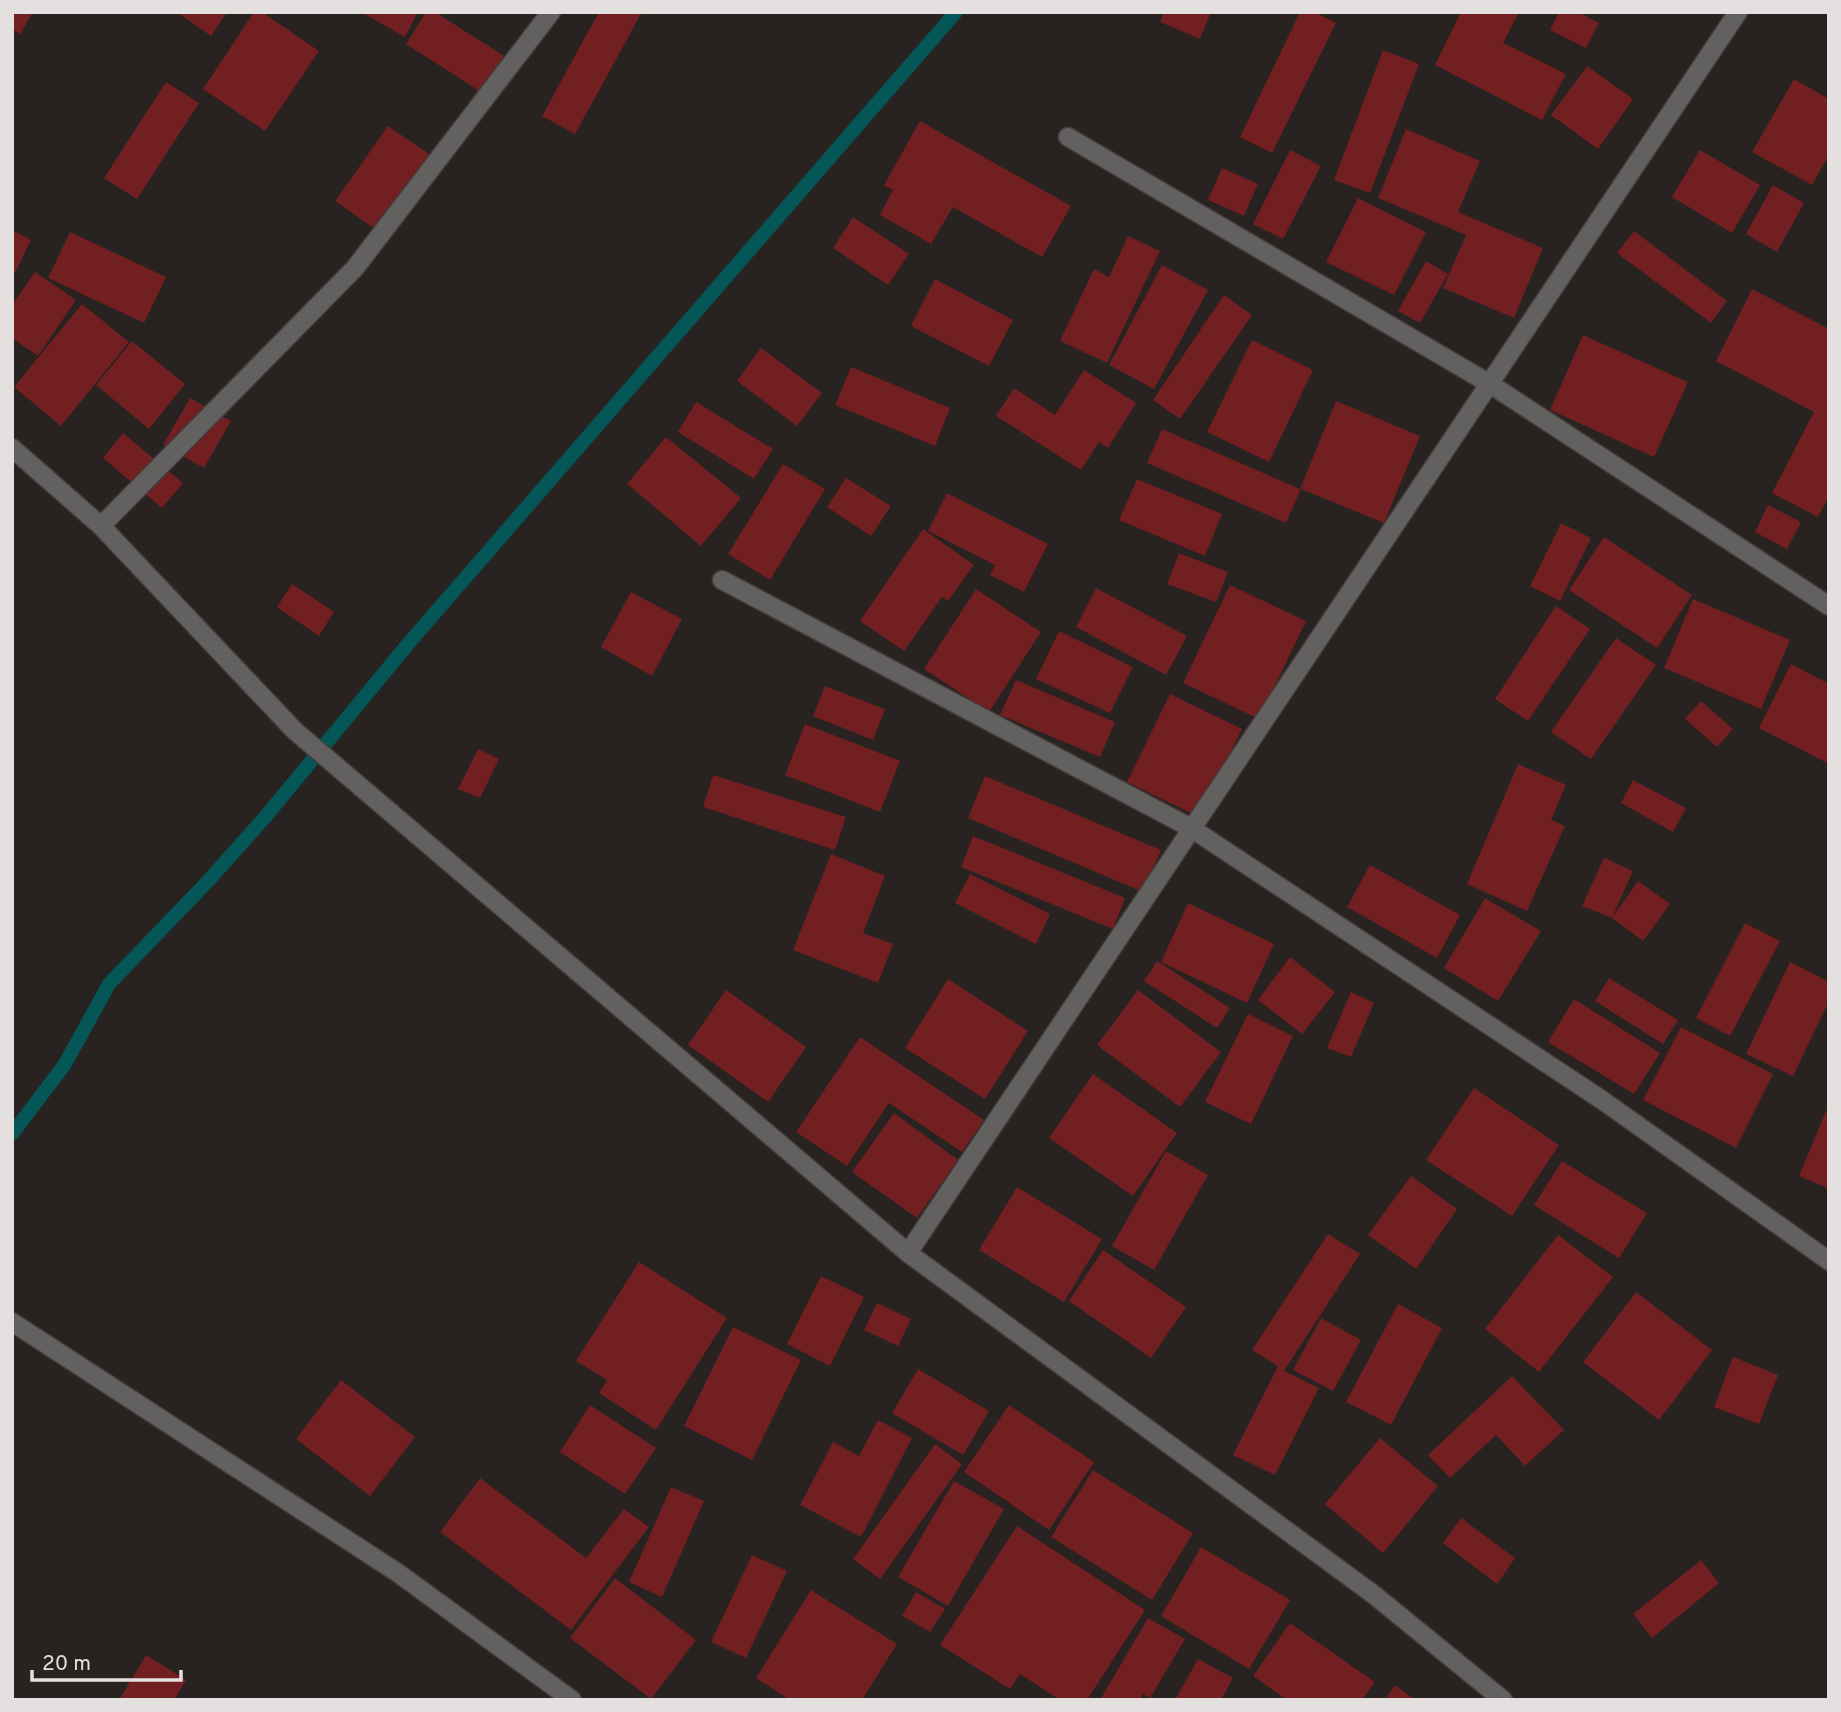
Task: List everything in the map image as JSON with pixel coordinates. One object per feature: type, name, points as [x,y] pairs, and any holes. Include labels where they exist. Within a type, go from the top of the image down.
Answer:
[{"type":"street","points":[[102,526],[355,268],[551,12]]},
{"type":"street","points":[[908,1253],[1738,12]]},
{"type":"street","points":[[1068,137],[1490,384],[1829,606]]},
{"type":"street","points":[[12,448],[102,526],[295,731],[908,1253],[1373,1594],[1503,1700]]},
{"type":"street","points":[[722,580],[1191,828],[1602,1100],[1829,1261]]},
{"type":"street","points":[[12,1322],[398,1573],[572,1700]]},
{"type":"building","points":[[12,12],[33,12],[20,34],[12,29]]},
{"type":"building","points":[[177,12],[227,12],[211,36]]},
{"type":"building","points":[[254,12],[262,12],[319,51],[265,131],[203,89]]},
{"type":"building","points":[[361,12],[418,12],[405,37]]},
{"type":"building","points":[[426,12],[435,12],[515,63],[492,99],[406,44]]},
{"type":"building","points":[[599,12],[642,12],[575,134],[542,116]]},
{"type":"building","points":[[1164,12],[1211,12],[1200,39],[1160,22]]},
{"type":"building","points":[[1300,12],[1314,12],[1336,23],[1272,153],[1240,137]]},
{"type":"building","points":[[1461,12],[1519,12],[1503,43],[1566,74],[1542,120],[1435,65]]},
{"type":"building","points":[[1559,12],[1578,12],[1599,23],[1586,48],[1550,30]]},
{"type":"building","points":[[1383,50],[1419,64],[1370,193],[1334,180]]},
{"type":"building","points":[[1587,66],[1633,99],[1598,149],[1551,115]]},
{"type":"building","points":[[1794,79],[1829,99],[1829,155],[1812,185],[1752,152]]},
{"type":"building","points":[[166,82],[199,103],[137,199],[104,178]]},
{"type":"building","points":[[920,121],[1071,206],[1042,257],[953,207],[931,244],[880,215],[893,190],[884,185]]},
{"type":"building","points":[[388,126],[438,160],[385,236],[335,201]]},
{"type":"building","points":[[1406,129],[1480,161],[1458,212],[1543,248],[1514,318],[1443,288],[1466,235],[1378,198]]},
{"type":"building","points":[[1290,150],[1321,166],[1283,239],[1253,224]]},
{"type":"building","points":[[1700,150],[1760,185],[1732,233],[1672,197]]},
{"type":"building","points":[[1222,168],[1258,184],[1244,216],[1208,200]]},
{"type":"building","points":[[1773,185],[1804,203],[1777,252],[1746,234]]},
{"type":"building","points":[[1358,198],[1426,232],[1394,295],[1326,262]]},
{"type":"building","points":[[853,217],[909,254],[888,285],[833,248]]},
{"type":"building","points":[[12,230],[31,240],[12,279]]},
{"type":"building","points":[[1634,231],[1727,301],[1711,323],[1617,253]]},
{"type":"building","points":[[70,232],[166,277],[144,323],[48,278]]},
{"type":"building","points":[[1128,236],[1160,251],[1107,363],[1060,341],[1094,269],[1109,277]]},
{"type":"building","points":[[1426,261],[1448,274],[1420,323],[1398,311]]},
{"type":"building","points":[[1162,265],[1208,290],[1154,389],[1109,365]]},
{"type":"building","points":[[35,272],[76,300],[38,356],[12,338],[12,305]]},
{"type":"building","points":[[935,279],[1013,320],[989,366],[911,326]]},
{"type":"building","points":[[1752,289],[1829,329],[1829,496],[1818,517],[1772,493],[1814,412],[1716,361]]},
{"type":"building","points":[[1224,295],[1252,315],[1180,419],[1153,400]]},
{"type":"building","points":[[82,304],[129,342],[61,426],[14,387]]},
{"type":"building","points":[[1583,335],[1688,382],[1654,457],[1550,410]]},
{"type":"building","points":[[1252,340],[1313,370],[1269,462],[1207,432]]},
{"type":"building","points":[[132,341],[185,384],[149,429],[96,385]]},
{"type":"building","points":[[761,348],[822,393],[797,426],[737,381]]},
{"type":"building","points":[[851,367],[950,408],[935,446],[835,405]]},
{"type":"building","points":[[1084,370],[1136,403],[1108,448],[1099,442],[1081,470],[996,416],[1014,388],[1055,415]]},
{"type":"building","points":[[190,398],[231,421],[204,468],[163,445]]},
{"type":"building","points":[[1336,401],[1420,436],[1384,523],[1301,489],[1286,523],[1147,463],[1162,429],[1300,489]]},
{"type":"building","points":[[696,402],[773,449],[754,479],[678,432]]},
{"type":"building","points":[[123,433],[183,483],[162,508],[103,458]]},
{"type":"building","points":[[666,437],[741,498],[701,546],[627,484]]},
{"type":"building","points":[[783,464],[825,489],[770,580],[728,554]]},
{"type":"building","points":[[846,478],[891,506],[871,536],[827,507]]},
{"type":"building","points":[[1137,479],[1222,514],[1205,556],[1119,520]]},
{"type":"building","points":[[947,493],[1048,544],[1024,592],[990,575],[995,565],[928,531]]},
{"type":"building","points":[[1768,505],[1801,522],[1787,549],[1755,532]]},
{"type":"building","points":[[1561,523],[1591,538],[1560,601],[1530,586]]},
{"type":"building","points":[[923,529],[974,565],[948,601],[942,597],[904,651],[860,621]]},
{"type":"building","points":[[1604,537],[1692,595],[1657,648],[1569,590]]},
{"type":"building","points":[[1179,553],[1228,572],[1216,602],[1167,584]]},
{"type":"building","points":[[292,584],[334,612],[319,636],[277,607]]},
{"type":"building","points":[[1230,585],[1306,621],[1259,719],[1183,683]]},
{"type":"building","points":[[1096,588],[1187,636],[1166,675],[1076,627]]},
{"type":"building","points":[[976,589],[1041,632],[989,712],[924,669]]},
{"type":"building","points":[[631,592],[682,619],[652,676],[601,647]]},
{"type":"building","points":[[1693,599],[1790,640],[1761,709],[1664,668]]},
{"type":"building","points":[[1556,606],[1590,629],[1528,721],[1495,699]]},
{"type":"building","points":[[1059,631],[1133,667],[1110,713],[1036,679]]},
{"type":"building","points":[[1616,638],[1656,665],[1591,759],[1551,732]]},
{"type":"building","points":[[1791,664],[1829,684],[1829,764],[1759,728]]},
{"type":"building","points":[[1016,680],[1115,722],[1100,757],[1000,715]]},
{"type":"building","points":[[825,686],[885,709],[873,740],[813,716]]},
{"type":"building","points":[[1170,694],[1242,729],[1199,817],[1127,782]]},
{"type":"building","points":[[1701,701],[1733,729],[1717,747],[1685,719]]},
{"type":"building","points":[[805,724],[900,761],[880,812],[785,775]]},
{"type":"building","points":[[478,749],[499,759],[480,798],[458,789]]},
{"type":"building","points":[[1518,764],[1566,785],[1551,820],[1565,826],[1527,911],[1467,884]]},
{"type":"building","points":[[713,775],[846,817],[835,850],[703,807]]},
{"type":"building","points":[[985,776],[1161,850],[1143,892],[968,818]]},
{"type":"building","points":[[1633,780],[1686,808],[1673,832],[1621,803]]},
{"type":"building","points":[[973,836],[1125,898],[1113,929],[961,867]]},
{"type":"building","points":[[831,854],[885,876],[863,933],[893,944],[878,983],[793,950]]},
{"type":"building","points":[[1604,858],[1633,871],[1612,918],[1582,906]]},
{"type":"building","points":[[1370,865],[1460,915],[1437,958],[1347,907]]},
{"type":"building","points":[[970,874],[1050,914],[1036,944],[955,903]]},
{"type":"building","points":[[1638,881],[1670,904],[1643,941],[1612,918]]},
{"type":"building","points":[[1485,898],[1541,931],[1498,1001],[1444,968]]},
{"type":"building","points":[[1188,903],[1274,944],[1247,1003],[1161,962]]},
{"type":"building","points":[[1745,923],[1780,941],[1730,1036],[1696,1018]]},
{"type":"building","points":[[1290,957],[1335,992],[1302,1034],[1258,1000]]},
{"type":"building","points":[[1157,961],[1230,1008],[1217,1028],[1144,981]]},
{"type":"building","points":[[1790,962],[1829,982],[1829,1001],[1793,1076],[1746,1054]]},
{"type":"building","points":[[1609,978],[1678,1020],[1663,1044],[1595,1001]]},
{"type":"building","points":[[948,979],[1028,1031],[985,1099],[905,1048]]},
{"type":"building","points":[[726,990],[806,1047],[768,1102],[688,1045]]},
{"type":"building","points":[[1138,990],[1221,1052],[1180,1107],[1097,1045]]},
{"type":"building","points":[[1351,992],[1374,1003],[1351,1057],[1327,1048]]},
{"type":"building","points":[[1574,999],[1660,1053],[1634,1094],[1548,1042]]},
{"type":"building","points":[[1248,1014],[1293,1036],[1251,1124],[1205,1102]]},
{"type":"building","points":[[1681,1027],[1773,1074],[1736,1148],[1643,1100]]},
{"type":"building","points":[[860,1037],[984,1120],[962,1152],[889,1103],[847,1166],[796,1132]]},
{"type":"building","points":[[1093,1074],[1177,1133],[1133,1196],[1049,1138]]},
{"type":"building","points":[[1474,1088],[1559,1145],[1512,1216],[1426,1160]]},
{"type":"building","points":[[1829,1104],[1829,1189],[1799,1176]]},
{"type":"building","points":[[894,1113],[958,1160],[917,1218],[852,1172]]},
{"type":"building","points":[[1166,1151],[1208,1175],[1154,1270],[1112,1246]]},
{"type":"building","points":[[1562,1161],[1647,1213],[1619,1258],[1534,1205]]},
{"type":"building","points":[[1411,1176],[1457,1209],[1416,1269],[1368,1235]]},
{"type":"building","points":[[1017,1187],[1102,1239],[1064,1302],[979,1250]]},
{"type":"building","points":[[1328,1234],[1360,1254],[1284,1371],[1319,1388],[1275,1475],[1233,1455],[1278,1366],[1252,1350]]},
{"type":"building","points":[[1558,1235],[1613,1277],[1539,1372],[1485,1329]]},
{"type":"building","points":[[1103,1250],[1186,1307],[1151,1358],[1069,1301]]},
{"type":"building","points":[[639,1262],[727,1318],[656,1430],[599,1393],[607,1380],[576,1361]]},
{"type":"building","points":[[821,1276],[864,1297],[830,1366],[787,1344]]},
{"type":"building","points":[[1636,1292],[1712,1350],[1659,1420],[1583,1362]]},
{"type":"building","points":[[877,1303],[911,1319],[898,1346],[864,1330]]},
{"type":"building","points":[[1398,1304],[1442,1328],[1391,1425],[1346,1402]]},
{"type":"building","points":[[1321,1318],[1361,1340],[1333,1391],[1293,1370]]},
{"type":"building","points":[[733,1327],[801,1360],[752,1460],[684,1426]]},
{"type":"building","points":[[1733,1357],[1778,1375],[1759,1424],[1714,1407]]},
{"type":"building","points":[[918,1369],[989,1411],[963,1455],[892,1413]]},
{"type":"building","points":[[1512,1376],[1564,1430],[1525,1466],[1496,1435],[1450,1478],[1428,1455]]},
{"type":"building","points":[[341,1380],[415,1437],[370,1496],[296,1439]]},
{"type":"building","points":[[590,1405],[656,1448],[625,1494],[560,1452]]},
{"type":"building","points":[[1009,1405],[1094,1462],[1049,1530],[964,1472]]},
{"type":"building","points":[[878,1420],[912,1438],[861,1537],[800,1505],[833,1442],[859,1456]]},
{"type":"building","points":[[1380,1438],[1438,1486],[1383,1553],[1325,1504]]},
{"type":"building","points":[[935,1444],[962,1464],[880,1579],[853,1559]]},
{"type":"building","points":[[1093,1470],[1193,1533],[1152,1600],[1051,1537]]},
{"type":"building","points":[[480,1478],[586,1558],[624,1509],[649,1527],[571,1630],[440,1532]]},
{"type":"building","points":[[954,1481],[1004,1509],[948,1606],[898,1577]]},
{"type":"building","points":[[671,1487],[704,1501],[662,1597],[629,1582]]},
{"type":"building","points":[[1461,1518],[1515,1558],[1497,1584],[1443,1543]]},
{"type":"building","points":[[1017,1526],[1145,1610],[1087,1700],[1060,1700],[1020,1674],[1010,1689],[940,1645]]},
{"type":"building","points":[[1201,1547],[1290,1600],[1249,1669],[1161,1616]]},
{"type":"building","points":[[752,1555],[787,1571],[746,1658],[711,1642]]},
{"type":"building","points":[[1701,1560],[1719,1583],[1652,1638],[1633,1614]]},
{"type":"building","points":[[615,1578],[696,1640],[651,1699],[570,1638]]},
{"type":"building","points":[[811,1590],[897,1644],[862,1700],[790,1700],[756,1678]]},
{"type":"building","points":[[916,1592],[945,1609],[930,1632],[902,1616]]},
{"type":"building","points":[[1148,1618],[1185,1639],[1150,1698],[1143,1694],[1140,1700],[1100,1700]]},
{"type":"building","points":[[1290,1623],[1375,1682],[1362,1700],[1287,1700],[1253,1676]]},
{"type":"building","points":[[146,1655],[186,1680],[174,1700],[119,1700]]},
{"type":"building","points":[[1198,1659],[1233,1678],[1221,1700],[1175,1700]]},
{"type":"building","points":[[1395,1685],[1415,1700],[1385,1700]]},
{"type":"waterway","points":[[12,1134],[65,1064],[109,984],[266,816],[408,644],[956,12]]}]
